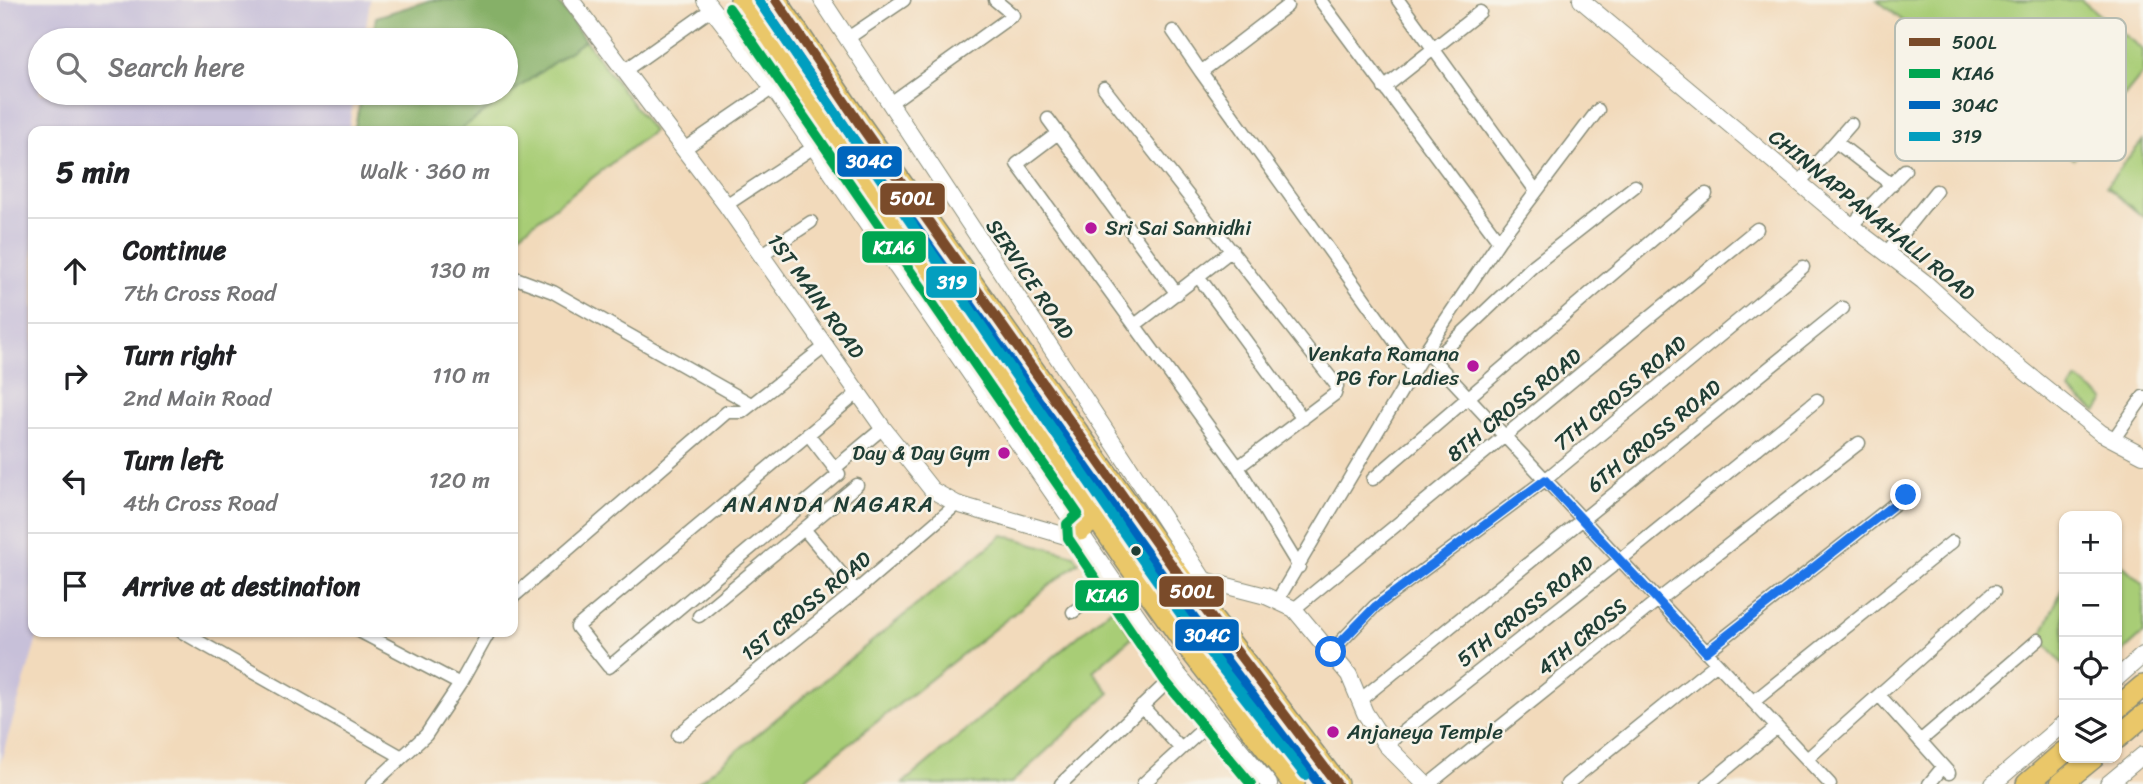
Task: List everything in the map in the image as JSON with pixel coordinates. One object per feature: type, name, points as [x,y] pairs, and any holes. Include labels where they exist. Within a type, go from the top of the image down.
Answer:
[{"type":"main road","points":[[741,0],[1088,524],[1294,784]]},
{"type":"main road","points":[[776,0],[869,137],[1194,581],[1337,784]]},
{"type":"main road","points":[[2122,704],[2143,686]]},
{"type":"main road","points":[[2122,734],[2143,716]]},
{"type":"main road","points":[[2027,784],[2059,756]]},
{"type":"main road","points":[[2061,784],[2087,763]]},
{"type":"street","name":"1ST MAIN ROAD","points":[[571,0],[726,205],[883,428],[932,491],[957,504],[1066,536],[1088,524]]},
{"type":"street","name":"SERVICE ROAD","points":[[822,0],[1194,581]]},
{"type":"street","points":[[848,38],[904,0]]},
{"type":"street","points":[[889,104],[1013,16],[995,0]]},
{"type":"street","points":[[1320,0],[1499,241]]},
{"type":"street","points":[[1398,0],[1536,191]]},
{"type":"street","name":"CHINNAPPANAHALLI ROAD","points":[[1589,2],[1851,226],[1887,252],[2007,357],[2101,433],[2143,455]]},
{"type":"street","points":[[624,71],[708,5],[773,88],[1088,524],[1114,582],[1178,673],[1269,784]]},
{"type":"street","points":[[1201,72],[1287,6]]},
{"type":"street","points":[[1384,88],[1480,12]]},
{"type":"street","points":[[1173,31],[1414,368]]},
{"type":"street","points":[[684,149],[773,88]]},
{"type":"street","points":[[1104,88],[1337,386],[1335,394],[1238,467]]},
{"type":"street","points":[[1429,355],[1499,241],[1598,110]]},
{"type":"street","points":[[1048,119],[1177,294]]},
{"type":"street","points":[[1800,183],[1851,124]]},
{"type":"street","points":[[1058,133],[1017,164],[1238,467],[1299,567]]},
{"type":"street","points":[[1836,142],[1892,185]]},
{"type":"street","points":[[726,205],[814,147]]},
{"type":"street","points":[[1851,226],[1905,170]]},
{"type":"street","points":[[1277,601],[1414,368],[1533,266],[1635,186]]},
{"type":"street","points":[[1887,252],[1936,191]]},
{"type":"street","points":[[1373,478],[1706,194]]},
{"type":"street","points":[[761,255],[811,222]]},
{"type":"street","name":"8TH CROSS ROAD","points":[[1294,609],[1757,229]]},
{"type":"street","points":[[1135,325],[1232,250]]},
{"type":"street","name":"7TH CROSS ROAD","points":[[1331,652],[1376,606],[1545,480],[1803,267]]},
{"type":"street","points":[[1198,276],[1303,419]]},
{"type":"street","points":[[518,279],[553,292],[751,404]]},
{"type":"street","name":"6TH CROSS ROAD","points":[[1360,701],[1843,308]]},
{"type":"street","points":[[518,593],[727,412],[741,412],[827,345]]},
{"type":"street","points":[[1429,355],[1830,784]]},
{"type":"street","points":[[808,434],[839,474],[609,667],[577,627],[808,434],[859,392]]},
{"type":"street","points":[[2113,440],[2143,397]]},
{"type":"street","name":"5TH CROSS ROAD","points":[[1386,745],[1817,400]]},
{"type":"street","points":[[835,468],[883,428]]},
{"type":"street","name":"4TH CROSS","points":[[1427,784],[1859,443]]},
{"type":"street","points":[[699,616],[857,485]]},
{"type":"street","points":[[1706,652],[1906,495]]},
{"type":"street","name":"1ST CROSS ROAD","points":[[678,735],[856,591],[957,504]]},
{"type":"street","points":[[804,529],[856,591]]},
{"type":"street","points":[[1753,702],[1952,542]]},
{"type":"street","points":[[1194,581],[1266,596],[1294,609],[1349,675],[1365,713],[1386,745],[1427,784]]},
{"type":"street","points":[[1073,612],[1114,582]]},
{"type":"street","points":[[1807,759],[1994,592]]},
{"type":"street","points":[[191,637],[402,757]]},
{"type":"street","points":[[371,637],[460,684]]},
{"type":"street","points":[[373,784],[426,734],[460,684],[486,637]]},
{"type":"street","points":[[1920,741],[2038,640]]},
{"type":"street","points":[[2122,674],[2143,655]]},
{"type":"street","points":[[1567,784],[1717,663]]},
{"type":"street","points":[[1061,784],[1178,673]]},
{"type":"street","points":[[1879,695],[1946,770],[1928,784]]},
{"type":"street","points":[[1142,706],[1181,749]]},
{"type":"street","points":[[1143,784],[1214,719]]},
{"type":"street","points":[[1708,784],[1777,727]]},
{"type":"street","points":[[1993,784],[2059,727]]},
{"type":"street","points":[[2108,784],[2143,755]]},
{"type":"shaded area","points":[[0,0],[370,0],[366,28],[28,28],[28,105],[353,105],[349,126],[28,126],[28,637],[38,637],[0,763]]},
{"type":"green space","points":[[431,0],[557,0],[585,40],[518,88],[518,28],[374,28],[376,17]]},
{"type":"green space","points":[[1877,0],[2081,0],[2103,18],[1899,18]]},
{"type":"green space","points":[[2126,36],[2143,50],[2143,73],[2126,94]]},
{"type":"green space","points":[[585,40],[653,131],[518,235],[518,126],[465,126],[494,105],[518,105],[518,88]]},
{"type":"green space","points":[[359,105],[494,105],[465,126],[355,126]]},
{"type":"green space","points":[[2143,140],[2143,217],[2106,186]]},
{"type":"green space","points":[[2077,379],[2105,400],[2096,412],[2069,390]]},
{"type":"green space","points":[[1003,535],[1074,555],[1079,562],[798,784],[696,784]]},
{"type":"green space","points":[[2122,565],[2143,584],[2143,634],[2122,653]]},
{"type":"green space","points":[[2059,596],[2059,660],[2040,638]]},
{"type":"green space","points":[[1113,607],[1132,637],[1093,671],[1110,693],[1010,784],[902,784]]},
{"type":"railway","points":[[756,0],[1141,548]]},
{"type":"railway","points":[[770,0],[1149,541]]},
{"type":"transit line","name":"319","points":[[758,0],[1136,551],[1195,634],[1305,775]]},
{"type":"transit line","name":"500L","points":[[776,0],[861,126],[1173,567],[1337,784]]},
{"type":"transit line","name":"KIA6","points":[[729,8],[1078,514],[1067,524],[1068,538],[1165,681],[1251,784]]},
{"type":"transit line","name":"304C","points":[[764,8],[1162,575],[1319,784]]},
{"type":"place","name":"Sri Sai Sannidhi","points":[[1091,228]]},
{"type":"place","name":"Venkata Ramana PG for Ladies","points":[[1473,366]]},
{"type":"place","name":"Day & Day Gym","points":[[1004,453]]},
{"type":"place","name":"Anjaneya Temple","points":[[1333,732]]},
{"type":"district","name":"ANANDA NAGARA","points":[[829,504]]},
{"type":"route","points":[[1331,652],[1376,606],[1545,480],[1706,652],[1906,495]]}]
